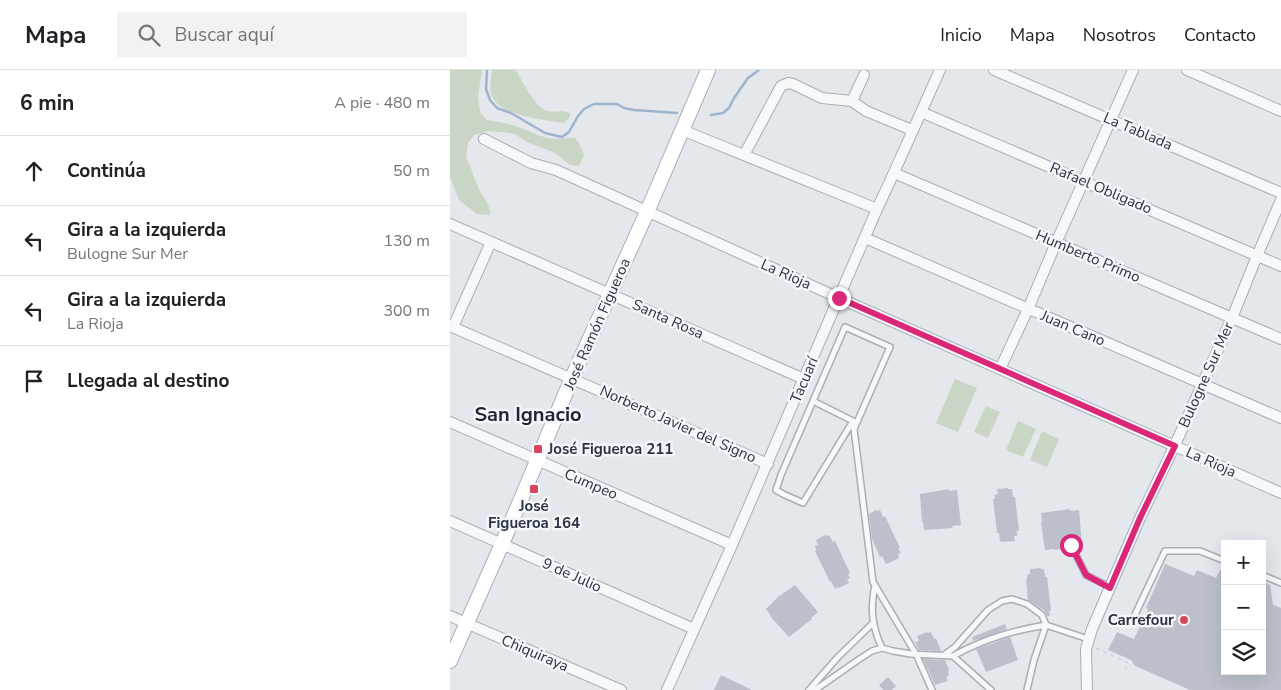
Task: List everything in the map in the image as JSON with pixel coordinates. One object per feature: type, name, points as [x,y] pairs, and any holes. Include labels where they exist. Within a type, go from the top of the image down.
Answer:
[{"type":"main road","name":"José Ramón Figueroa","points":[[450,660],[708,70]]},
{"type":"street","name":"Tacuarí","points":[[667,690],[768,464],[877,209],[940,70]]},
{"type":"street","name":"La Tablada","points":[[994,70],[1281,193]]},
{"type":"street","points":[[1000,369],[1132,70]]},
{"type":"street","points":[[1187,70],[1281,112]]},
{"type":"street","points":[[852,101],[864,75]]},
{"type":"street","points":[[744,155],[782,86],[788,83],[822,98],[852,101],[866,111],[912,130]]},
{"type":"street","name":"Rafael Obligado","points":[[921,112],[1281,266]]},
{"type":"street","points":[[682,130],[877,209]]},
{"type":"street","name":"La Rioja","points":[[484,139],[531,163],[556,170],[839,298],[1281,493]]},
{"type":"street","name":"Humberto Primo","points":[[894,173],[1281,339]]},
{"type":"street","name":"Bulogne Sur Mer","points":[[1087,690],[1087,641],[1140,518],[1175,446],[1232,318],[1281,200]]},
{"type":"street","name":"Santa Rosa","points":[[450,224],[804,379]]},
{"type":"street","name":"Juan Cano","points":[[865,238],[1281,418]]},
{"type":"street","points":[[452,326],[491,242]]},
{"type":"street","name":"Norberto Javier del Signo","points":[[452,326],[768,464]]},
{"type":"street","name":"Cumpeo","points":[[450,422],[732,545]]},
{"type":"street","name":"9 de Julio","points":[[450,521],[694,629]]},
{"type":"street","name":"Chiquiraya","points":[[450,616],[621,690]]},
{"type":"lane","points":[[853,421],[803,502],[776,490],[845,327],[890,347],[854,429]]},
{"type":"lane","points":[[813,401],[853,421]]},
{"type":"lane","points":[[853,421],[873,582],[916,654],[932,690]]},
{"type":"lane","points":[[1071,545],[1086,575],[1110,588]]},
{"type":"lane","points":[[1133,619],[1165,551],[1200,551],[1221,559]]},
{"type":"lane","points":[[1266,577],[1281,583]]},
{"type":"lane","points":[[875,585],[872,596],[873,623],[876,637],[882,648]]},
{"type":"lane","points":[[944,655],[955,647],[988,610],[1002,601],[1012,599],[1027,604],[1042,615],[1046,624],[1034,660],[1027,690]]},
{"type":"lane","points":[[809,690],[838,657],[873,623]]},
{"type":"lane","points":[[815,690],[872,651],[882,648],[916,654],[953,656],[996,636],[1046,624],[1087,641]]},
{"type":"lane","points":[[953,656],[991,690]]},
{"type":"path","points":[[1087,641],[1128,663],[1126,669]]},
{"type":"green space","points":[[450,70],[482,70],[478,96],[480,112],[487,120],[514,126],[547,138],[575,138],[584,155],[579,166],[570,165],[555,153],[525,141],[515,134],[489,131],[474,135],[468,143],[466,158],[490,211],[490,215],[477,214],[459,200],[450,177]]},
{"type":"green space","points":[[492,70],[516,70],[529,93],[542,109],[567,112],[570,113],[570,117],[563,123],[524,116],[505,109],[497,103],[491,94]]},
{"type":"green space","points":[[955,379],[977,388],[958,432],[936,423]]},
{"type":"green space","points":[[986,406],[1000,412],[988,438],[974,432]]},
{"type":"green space","points":[[1018,421],[1036,429],[1023,457],[1006,450]]},
{"type":"green space","points":[[1042,431],[1059,439],[1047,467],[1030,460]]},
{"type":"building","points":[[949,489],[949,491],[957,490],[961,525],[952,526],[953,528],[924,530],[920,494]]},
{"type":"building","points":[[997,489],[1012,489],[1013,497],[1015,497],[1019,531],[1017,531],[1017,536],[1014,536],[1015,541],[1003,542],[1000,541],[999,533],[997,533],[993,499],[995,499],[994,495],[998,494]]},
{"type":"building","points":[[1070,509],[1070,511],[1079,510],[1082,545],[1076,546],[1071,541],[1067,543],[1068,548],[1045,550],[1041,513]]},
{"type":"building","points":[[880,510],[883,517],[885,516],[901,553],[898,554],[899,558],[886,564],[882,556],[880,557],[872,539],[869,514]]},
{"type":"building","points":[[829,535],[833,542],[835,541],[850,573],[848,574],[850,578],[847,579],[849,583],[835,589],[815,551],[815,546],[818,545],[816,540]]},
{"type":"building","name":"Carrefour","points":[[1165,564],[1194,576],[1197,570],[1216,578],[1221,569],[1221,675],[1266,675],[1266,583],[1270,585],[1273,605],[1281,608],[1281,690],[1190,690],[1135,666],[1131,660],[1108,650],[1117,632],[1134,639],[1148,609],[1146,608]]},
{"type":"building","points":[[1030,569],[1044,569],[1045,577],[1047,577],[1050,616],[1047,616],[1045,611],[1028,600],[1027,575],[1030,574]]},
{"type":"building","points":[[795,585],[818,612],[789,637],[766,609],[778,597]]},
{"type":"building","points":[[1005,624],[1007,629],[973,641],[972,637]]},
{"type":"building","points":[[931,632],[934,639],[936,638],[941,651],[919,650],[915,642],[919,641],[917,636]]},
{"type":"building","points":[[1010,637],[1018,660],[986,672],[976,649]]},
{"type":"building","points":[[923,659],[945,660],[949,670],[949,675],[946,677],[948,681],[935,685]]},
{"type":"building","points":[[721,675],[752,690],[714,690]]},
{"type":"building","points":[[888,677],[896,686],[892,690],[883,690],[879,685]]},
{"type":"waterway","points":[[487,70],[486,89],[490,100],[497,108],[511,113],[545,133],[562,137],[569,132],[584,109],[594,104],[617,104],[634,110],[677,113]]},
{"type":"waterway","points":[[711,115],[723,113],[729,108],[748,78],[759,70]]},
{"type":"place","name":"José Figueroa 211","points":[[538,449]]},
{"type":"place","name":"José Figueroa 164","points":[[534,489]]},
{"type":"place","name":"Carrefour","points":[[1184,620]]},
{"type":"district","name":"San Ignacio","points":[[528,414]]},
{"type":"route","points":[[839,298],[1175,446],[1140,518],[1110,588],[1086,575],[1071,545]]}]
